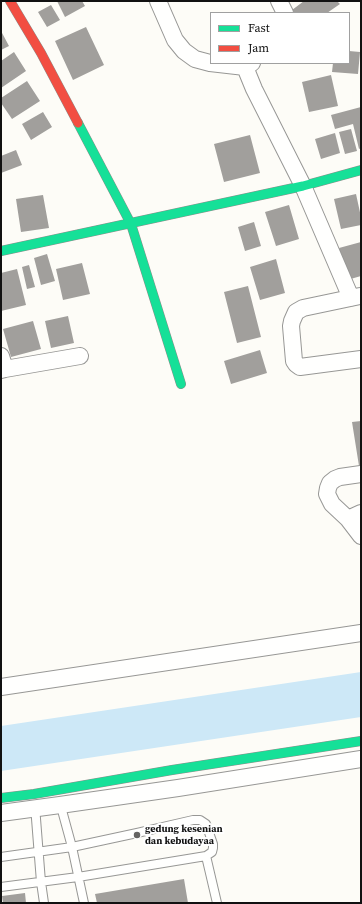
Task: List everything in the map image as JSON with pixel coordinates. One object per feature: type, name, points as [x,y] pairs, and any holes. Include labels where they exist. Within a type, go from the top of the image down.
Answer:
[{"type":"street","points":[[10,1],[41,53],[131,224],[180,384]]},
{"type":"street","points":[[158,1],[175,40],[184,51],[195,59],[210,62]]},
{"type":"street","points":[[279,1],[284,12]]},
{"type":"street","points":[[234,64],[248,65],[254,89],[303,186],[356,297],[303,308],[296,312],[291,326],[294,361],[300,367],[361,359]]},
{"type":"street","points":[[1,251],[303,186],[361,170]]},
{"type":"street","points":[[2,365],[80,356]]},
{"type":"street","points":[[361,474],[335,479],[330,483],[327,494],[332,504],[355,516],[361,536]]},
{"type":"street","points":[[1,687],[361,633]]},
{"type":"street","points":[[58,798],[172,770],[361,742]]},
{"type":"street","points":[[1,813],[35,801],[178,788],[361,759]]},
{"type":"street","points":[[172,770],[178,788]]},
{"type":"street","points":[[1,798],[35,801]]},
{"type":"lane","points":[[58,798],[72,847],[84,903]]},
{"type":"lane","points":[[35,801],[44,903]]},
{"type":"lane","points":[[1,857],[72,847],[197,819],[206,824],[213,844],[212,852],[206,856],[78,877],[1,887]]},
{"type":"lane","points":[[206,856],[217,903]]},
{"type":"water","points":[[361,672],[361,717],[1,771],[1,726]]},
{"type":"building","points":[[57,1],[82,1],[85,6],[65,17]]},
{"type":"building","points":[[304,1],[337,1],[340,4],[328,12],[294,12],[292,10]]},
{"type":"building","points":[[51,5],[60,20],[47,27],[38,12]]},
{"type":"building","points":[[86,27],[104,65],[73,80],[55,41]]},
{"type":"building","points":[[1,31],[9,46],[1,50]]},
{"type":"building","points":[[350,51],[360,52],[358,74],[332,72],[333,64],[350,64]]},
{"type":"building","points":[[14,52],[26,71],[1,88],[1,61]]},
{"type":"building","points":[[331,75],[338,106],[309,112],[302,82]]},
{"type":"building","points":[[27,81],[40,101],[12,119],[1,103],[1,98]]},
{"type":"building","points":[[361,107],[361,148],[359,149],[353,124],[335,129],[331,115]]},
{"type":"building","points":[[43,112],[52,127],[31,140],[22,124]]},
{"type":"building","points":[[351,129],[357,151],[345,154],[339,132]]},
{"type":"building","points":[[335,133],[340,153],[321,159],[315,139]]},
{"type":"building","points":[[250,135],[260,173],[224,182],[214,144]]},
{"type":"building","points":[[16,150],[22,165],[1,173],[1,156]]},
{"type":"building","points":[[356,194],[361,217],[361,225],[341,229],[334,199]]},
{"type":"building","points":[[43,195],[49,228],[21,232],[16,199]]},
{"type":"building","points":[[289,205],[299,239],[276,246],[265,212]]},
{"type":"building","points":[[254,222],[261,246],[245,251],[238,227]]},
{"type":"building","points":[[361,242],[361,276],[347,280],[339,248]]},
{"type":"building","points":[[47,254],[55,281],[41,285],[34,258]]},
{"type":"building","points":[[276,259],[285,293],[260,300],[250,267]]},
{"type":"building","points":[[82,263],[90,294],[63,300],[56,269]]},
{"type":"building","points":[[29,265],[35,287],[27,289],[22,267]]},
{"type":"building","points":[[17,269],[26,305],[1,311],[1,273]]},
{"type":"building","points":[[248,286],[261,337],[237,343],[224,292]]},
{"type":"building","points":[[68,316],[74,343],[51,348],[45,321]]},
{"type":"building","points":[[33,321],[41,349],[11,357],[3,329]]},
{"type":"building","points":[[260,350],[267,373],[231,384],[224,361]]},
{"type":"building","points":[[361,421],[361,466],[359,466],[352,422]]},
{"type":"building","points":[[184,879],[188,903],[97,903],[95,894]]},
{"type":"building","points":[[25,893],[26,903],[3,903],[2,896]]},
{"type":"traffic: fast","points":[[78,123],[131,224],[181,384]]},
{"type":"traffic: fast","points":[[1,251],[303,186],[361,170]]},
{"type":"traffic: fast","points":[[1,798],[34,794],[172,770],[361,741]]},
{"type":"traffic: jam","points":[[10,1],[41,53],[78,123]]},
{"type":"place","name":"gedung kesenian dan kebudayaa","points":[[137,835]]}]
